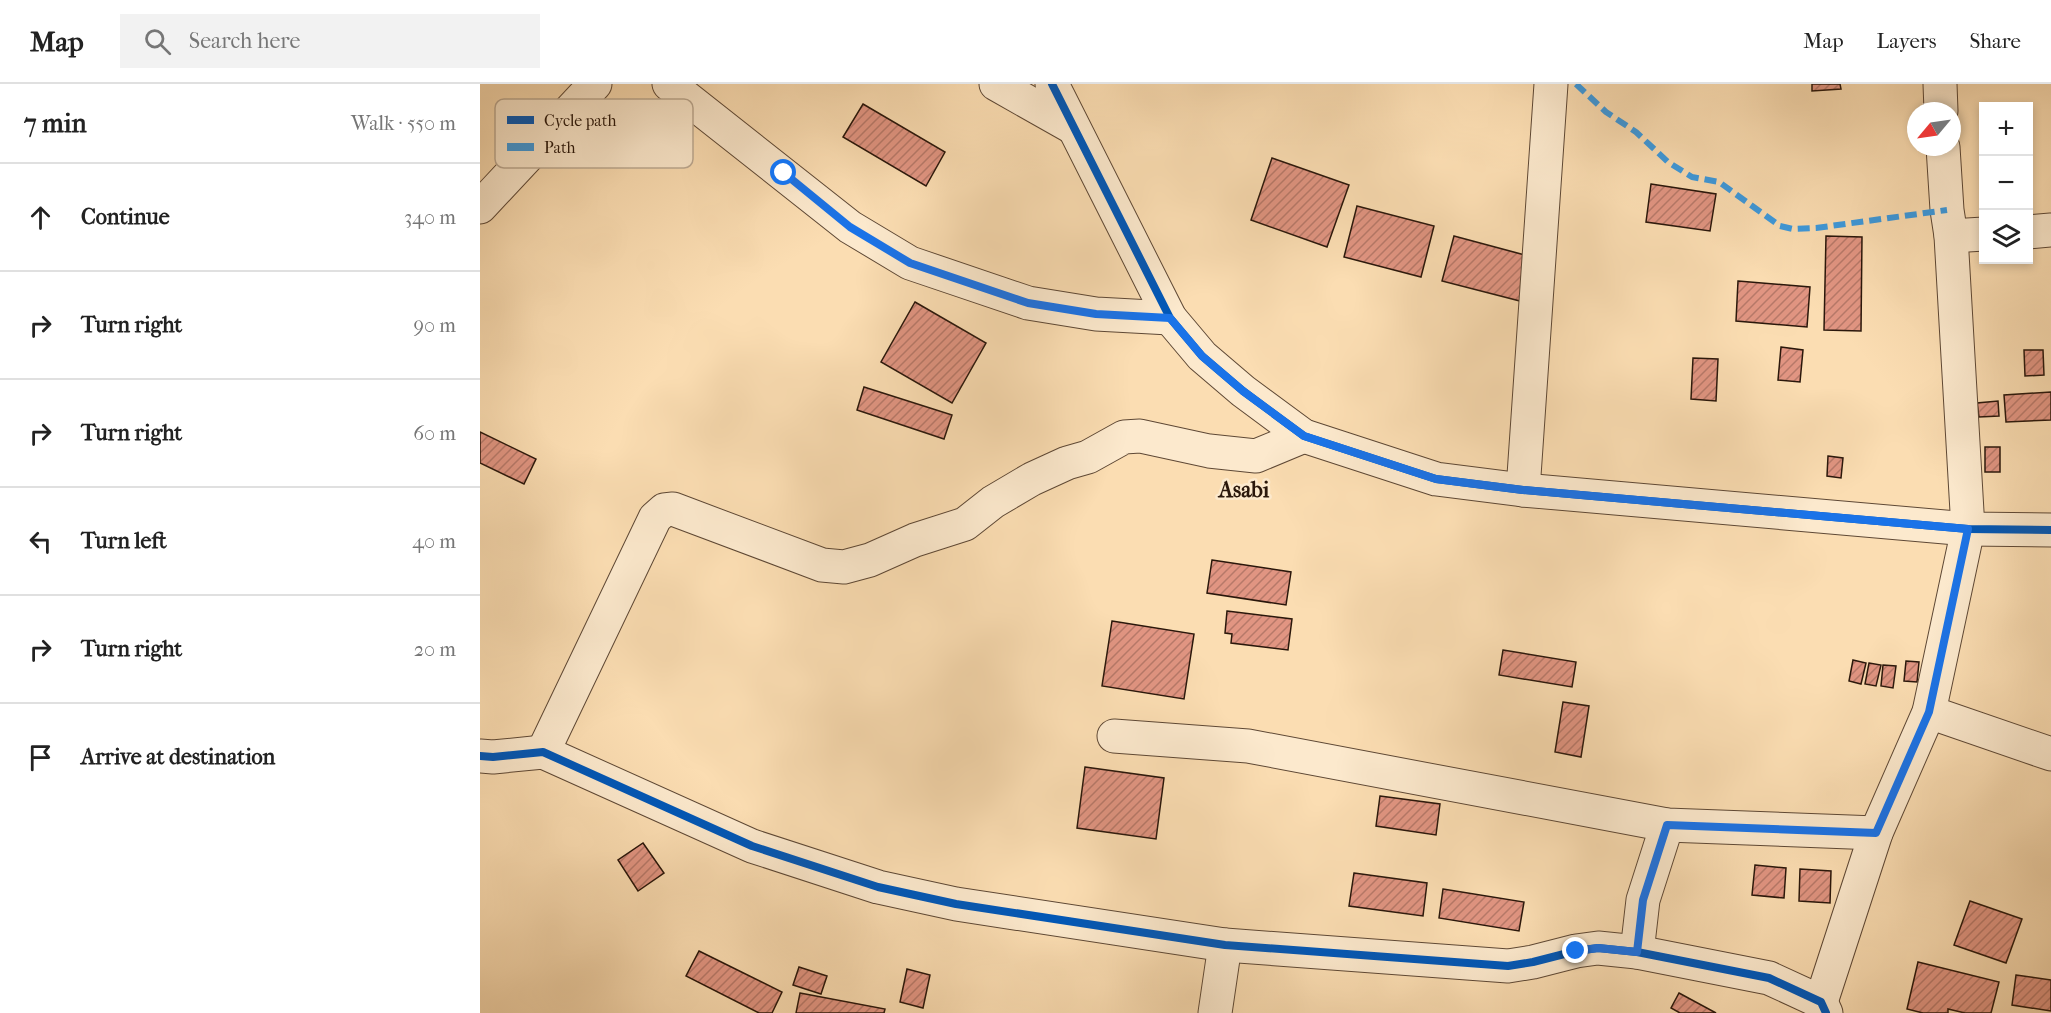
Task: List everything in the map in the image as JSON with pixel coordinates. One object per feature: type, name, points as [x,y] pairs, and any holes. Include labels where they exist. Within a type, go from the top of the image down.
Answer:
[{"type":"street","points":[[581,99],[595,84]]},
{"type":"street","points":[[669,84],[688,99]]},
{"type":"street","points":[[996,84],[1072,127]]},
{"type":"street","points":[[1052,84],[1170,318],[1202,356],[1243,391],[1304,436],[1436,479],[1523,490],[1968,529],[2051,530]]},
{"type":"street","points":[[1523,490],[1551,84]]},
{"type":"street","points":[[1940,84],[1941,102]]},
{"type":"street","points":[[693,103],[850,227],[910,263],[1028,303],[1096,314],[1170,318]]},
{"type":"street","points":[[480,756],[504,757],[543,752],[752,846],[878,887],[956,904],[1225,945],[1508,966],[1598,948],[1637,952],[1769,978],[1824,1007],[1876,833],[1929,712],[1968,529],[1951,236],[1944,156]]},
{"type":"street","points":[[480,207],[516,168]]},
{"type":"street","points":[[2033,232],[2051,230]]},
{"type":"street","points":[[1951,236],[1979,234]]},
{"type":"street","points":[[543,752],[655,518],[664,510],[673,509],[822,566],[844,567],[870,560],[915,540],[965,524],[993,502],[1032,479],[1067,463],[1088,457],[1124,437],[1140,436],[1209,451],[1256,456],[1304,436]]},
{"type":"street","points":[[1929,712],[2051,754]]},
{"type":"street","points":[[1114,736],[1248,746],[1667,825],[1876,833]]},
{"type":"street","points":[[1637,952],[1643,900],[1667,825]]},
{"type":"street","points":[[1215,1013],[1225,945]]},
{"type":"building","points":[[1812,84],[1840,84],[1841,89],[1812,91]]},
{"type":"building","points":[[863,104],[945,152],[926,186],[843,137]]},
{"type":"building","points":[[1272,158],[1349,185],[1327,247],[1251,220]]},
{"type":"building","points":[[1651,184],[1716,194],[1710,231],[1646,222]]},
{"type":"building","points":[[1357,206],[1434,226],[1421,277],[1344,257]]},
{"type":"building","points":[[1454,236],[1532,257],[1520,301],[1442,281]]},
{"type":"building","points":[[1826,236],[1862,237],[1861,331],[1824,330]]},
{"type":"building","points":[[1738,281],[1810,287],[1807,327],[1736,321]]},
{"type":"building","points":[[915,302],[986,343],[952,403],[881,362]]},
{"type":"building","points":[[1781,347],[1803,350],[1800,382],[1778,380]]},
{"type":"building","points":[[2024,350],[2043,350],[2044,375],[2025,376]]},
{"type":"building","points":[[1693,358],[1718,359],[1716,401],[1691,399]]},
{"type":"building","points":[[864,387],[952,415],[944,439],[857,410]]},
{"type":"building","points":[[2051,392],[2051,420],[2006,422],[2004,395]]},
{"type":"building","points":[[1998,401],[1999,416],[1979,417],[1977,403]]},
{"type":"building","points":[[480,432],[536,459],[524,484],[480,463]]},
{"type":"building","points":[[1985,447],[2000,447],[2000,472],[1985,472]]},
{"type":"building","points":[[1828,456],[1843,458],[1841,478],[1827,476]]},
{"type":"building","points":[[1212,560],[1291,572],[1286,605],[1207,593]]},
{"type":"building","points":[[1227,611],[1292,619],[1288,650],[1231,643],[1232,634],[1225,633]]},
{"type":"building","points":[[1112,621],[1194,634],[1184,699],[1102,686]]},
{"type":"building","points":[[1503,650],[1576,662],[1572,687],[1499,675]]},
{"type":"building","points":[[1853,660],[1866,663],[1861,684],[1849,681]]},
{"type":"building","points":[[1906,661],[1919,662],[1917,682],[1904,681]]},
{"type":"building","points":[[1869,663],[1881,665],[1876,686],[1865,684]]},
{"type":"building","points":[[1883,665],[1896,666],[1893,688],[1881,686]]},
{"type":"building","points":[[1563,702],[1589,706],[1581,757],[1555,752]]},
{"type":"building","points":[[1085,767],[1164,778],[1156,839],[1077,828]]},
{"type":"building","points":[[1380,796],[1440,804],[1436,835],[1376,826]]},
{"type":"building","points":[[643,843],[664,873],[638,891],[618,860]]},
{"type":"building","points":[[1755,865],[1786,868],[1784,898],[1752,895]]},
{"type":"building","points":[[1800,869],[1831,871],[1830,903],[1799,901]]},
{"type":"building","points":[[1354,873],[1427,883],[1423,916],[1349,906]]},
{"type":"building","points":[[1443,889],[1524,902],[1519,931],[1439,918]]},
{"type":"building","points":[[1970,901],[2022,919],[2006,963],[1954,945]]},
{"type":"building","points":[[699,951],[782,992],[772,1013],[759,1013],[686,976]]},
{"type":"building","points":[[1918,962],[1999,982],[1991,1013],[1965,1013],[1948,1009],[1948,1013],[1923,1013],[1907,1009]]},
{"type":"building","points":[[799,967],[827,976],[821,994],[793,985]]},
{"type":"building","points":[[907,969],[930,975],[923,1008],[900,1002]]},
{"type":"building","points":[[2016,975],[2051,980],[2051,1011],[2012,1005]]},
{"type":"building","points":[[800,993],[885,1009],[884,1013],[796,1013]]},
{"type":"building","points":[[1679,993],[1716,1013],[1680,1013],[1671,1008]]},
{"type":"marked path","points":[[1576,84],[1606,112],[1636,132],[1668,162],[1692,177],[1719,182],[1780,226],[1793,229],[1816,228],[1947,210]]},
{"type":"cycle path","points":[[1052,84],[1170,318],[1202,356],[1243,391],[1304,436],[1436,479],[1523,490],[1968,529],[2051,530]]},
{"type":"cycle path","points":[[480,756],[493,757],[543,752],[752,846],[878,887],[956,904],[1225,945],[1508,966],[1598,948],[1637,952],[1769,978],[1821,1002],[1826,1013]]},
{"type":"district","name":"Asabi","points":[[1244,489]]},
{"type":"route","points":[[784,173],[850,227],[910,263],[1028,303],[1096,314],[1170,318],[1202,356],[1243,391],[1304,436],[1393,467],[1436,479],[1523,490],[1968,529],[1929,712],[1876,833],[1667,825],[1643,900],[1637,952],[1598,948],[1576,951]]}]
